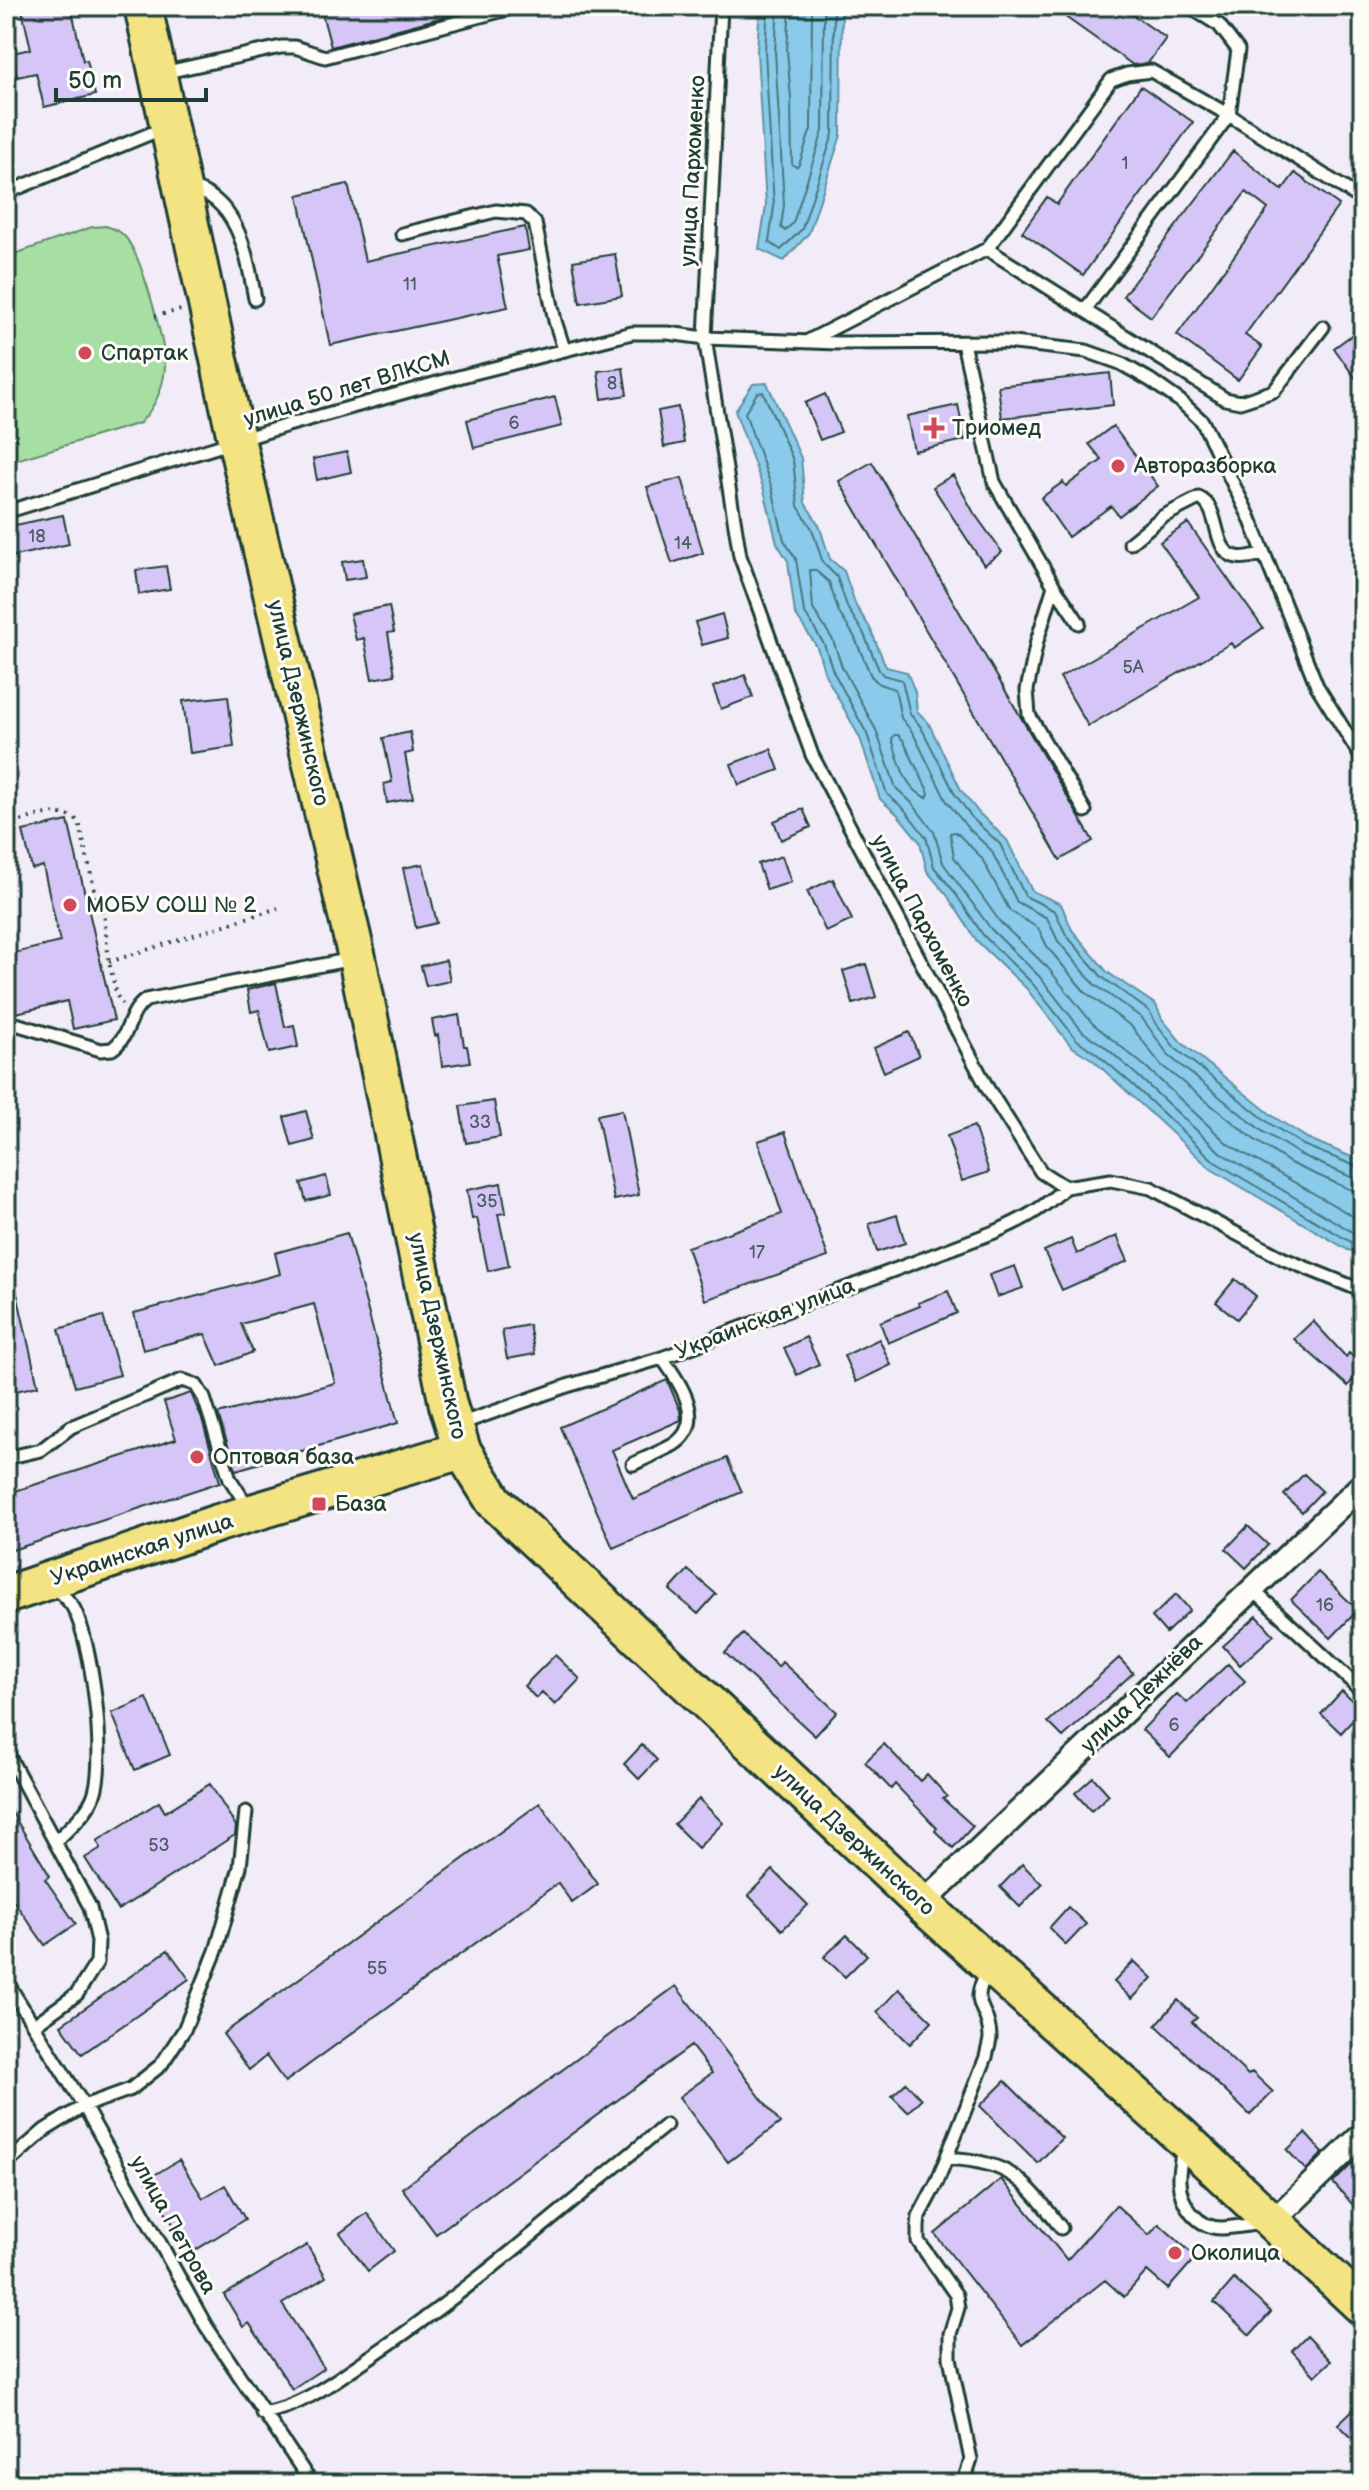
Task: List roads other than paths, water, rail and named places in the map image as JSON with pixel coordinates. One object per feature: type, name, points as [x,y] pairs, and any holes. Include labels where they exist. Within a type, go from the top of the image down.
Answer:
[{"type":"main road","name":"улица Дзержинского","points":[[143,6],[237,443],[357,958],[457,1438],[494,1501],[922,1904],[1183,2138],[1363,2307]]},
{"type":"main road","name":"Украинская улица","points":[[6,1595],[253,1514],[457,1438]]},
{"type":"street","name":"улица Дежнёва","points":[[922,1904],[1363,1484]]},
{"type":"street","points":[[1271,2223],[1363,2134]]},
{"type":"lane","points":[[158,74],[281,47],[295,47],[325,57],[519,6]]},
{"type":"lane","name":"улица Пархоменко","points":[[721,6],[705,338],[740,556],[812,755],[988,1089],[1041,1172],[1065,1187]]},
{"type":"lane","points":[[1085,310],[1229,115],[1238,50],[1219,25],[1188,6]]},
{"type":"lane","points":[[805,342],[987,249],[1111,80],[1127,74],[1151,71],[1229,115],[1363,200]]},
{"type":"lane","points":[[6,193],[169,126]]},
{"type":"lane","points":[[180,185],[210,194],[233,219],[243,244],[255,299]]},
{"type":"lane","points":[[402,234],[496,211],[526,214],[535,223],[555,321],[564,349]]},
{"type":"lane","points":[[987,249],[1225,399],[1240,402],[1274,391],[1323,327]]},
{"type":"lane","name":"улица 50 лет ВЛКСМ","points":[[6,512],[302,421],[564,349],[632,333],[668,333],[705,338]]},
{"type":"lane","points":[[705,338],[805,342],[1005,342],[1086,351],[1120,363],[1170,394],[1202,421],[1244,504],[1317,686],[1363,760]]},
{"type":"lane","points":[[963,343],[994,482],[1079,623]]},
{"type":"lane","points":[[1130,543],[1162,517],[1199,498],[1212,512],[1217,536],[1228,553],[1236,558],[1264,554]]},
{"type":"lane","points":[[1054,586],[1037,641],[1027,690],[1029,715],[1085,811]]},
{"type":"lane","points":[[6,1021],[101,1050],[112,1049],[125,1037],[132,1013],[146,1000],[357,958]]},
{"type":"lane","points":[[1065,1187],[1111,1180],[1151,1188],[1284,1259],[1363,1291]]},
{"type":"lane","name":"Украинская улица","points":[[457,1438],[567,1386],[662,1358],[997,1231],[1028,1217],[1053,1200],[1065,1187]]},
{"type":"lane","points":[[633,1464],[675,1443],[688,1429],[690,1415],[683,1387],[662,1358]]},
{"type":"lane","points":[[6,1458],[41,1450],[71,1427],[182,1380],[196,1385],[204,1398],[230,1479],[253,1514]]},
{"type":"lane","points":[[49,1580],[72,1607],[82,1637],[95,1693],[99,1771],[94,1796],[80,1818],[55,1842]]},
{"type":"lane","points":[[1252,1589],[1363,1692]]},
{"type":"lane","points":[[6,1751],[90,1907],[98,1941],[97,1962],[77,1994],[34,2025]]},
{"type":"lane","points":[[6,2164],[45,2130],[84,2106],[131,2089],[161,2065],[184,2030],[216,1951],[240,1867],[246,1812]]},
{"type":"lane","points":[[963,2484],[971,2460],[950,2358],[950,2334],[958,2308],[956,2295],[918,2241],[919,2216],[947,2158],[986,2057],[990,2036],[977,2001],[979,1986],[991,1966]]},
{"type":"lane","name":"улица Петрова","points":[[6,1981],[84,2106],[206,2326],[312,2484]]},
{"type":"lane","points":[[262,2413],[280,2410],[304,2400],[411,2330],[666,2125]]},
{"type":"lane","points":[[1183,2138],[1179,2179],[1182,2200],[1190,2211],[1202,2222],[1220,2228],[1271,2223]]},
{"type":"lane","points":[[947,2158],[974,2160],[1011,2171],[1032,2190],[1061,2228]]},
{"type":"water","points":[[760,6],[842,6],[841,135],[809,233],[784,261],[759,249],[766,206],[757,51]]},
{"type":"water","points":[[767,383],[801,458],[805,503],[819,525],[830,559],[844,571],[856,606],[870,628],[886,667],[907,672],[915,692],[917,711],[928,722],[961,790],[1007,840],[1032,891],[1061,904],[1072,930],[1107,972],[1156,1005],[1162,1019],[1181,1042],[1274,1117],[1307,1138],[1363,1162],[1363,1253],[1348,1250],[1211,1169],[1093,1060],[1071,1046],[1026,988],[977,941],[927,871],[920,842],[880,799],[860,738],[825,674],[817,647],[795,614],[788,561],[777,543],[764,490],[735,411],[753,384]]},
{"type":"place","name":"Спартак","points":[[85,353]]},
{"type":"place","name":"Триомед","points":[[934,428]]},
{"type":"place","name":"Авторазборка","points":[[1118,466]]},
{"type":"place","name":"МОБУ СОШ № 2","points":[[70,905]]},
{"type":"place","name":"Оптовая база","points":[[197,1457]]},
{"type":"place","name":"База","points":[[319,1504]]},
{"type":"place","name":"Околица","points":[[1175,2253]]}]
